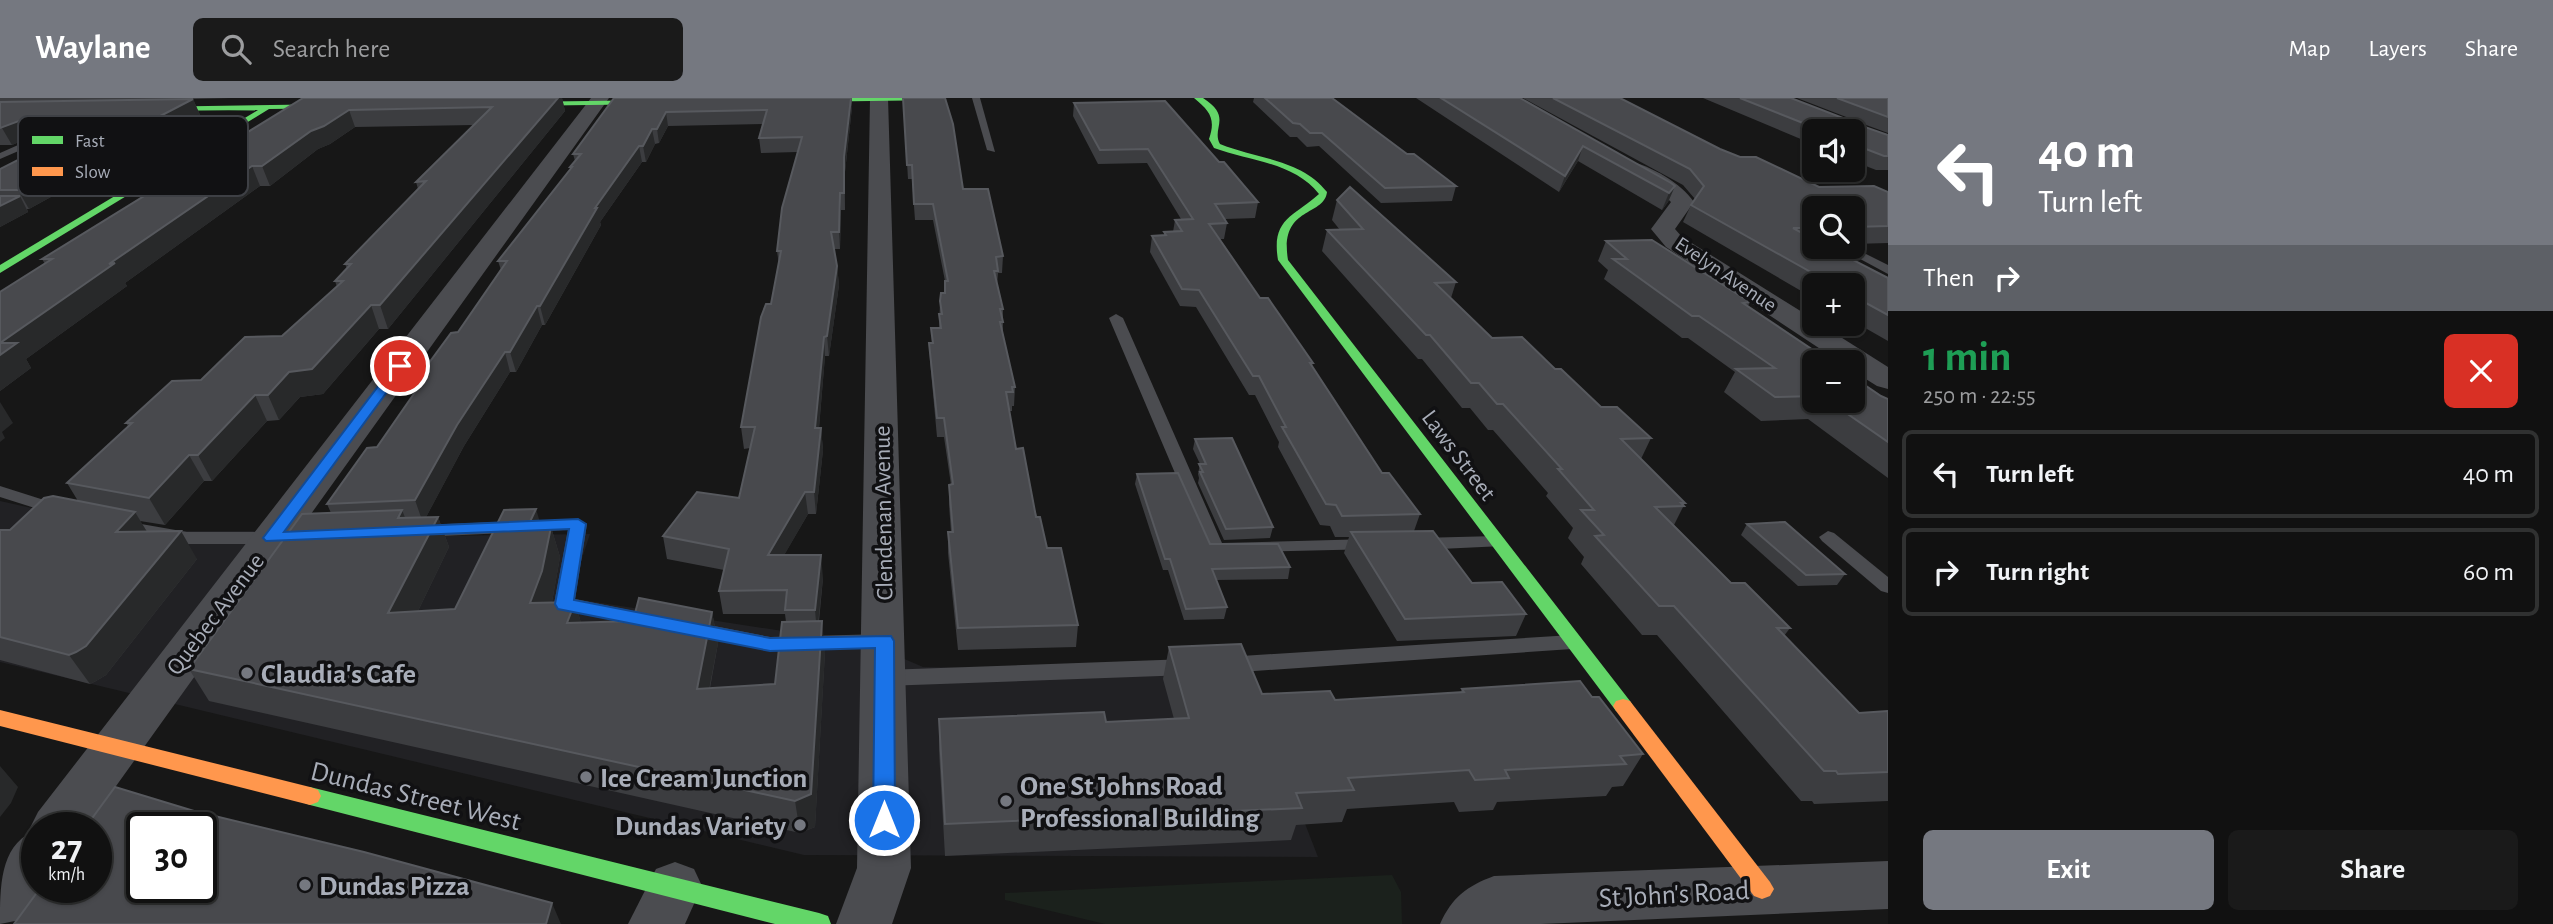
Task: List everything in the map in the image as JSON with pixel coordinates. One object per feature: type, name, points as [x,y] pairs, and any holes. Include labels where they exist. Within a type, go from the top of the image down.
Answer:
[{"type":"street","points":[[248,119],[282,98]]},
{"type":"street","name":"Clendenan Avenue","points":[[864,924],[884,868],[879,98]]},
{"type":"street","points":[[779,100],[942,98]]},
{"type":"street","name":"Laws Street","points":[[1198,98],[1211,106],[1218,119],[1219,127],[1213,139],[1217,146],[1299,173],[1323,190],[1321,198],[1287,221],[1282,228],[1279,243],[1283,260],[1762,889]]},
{"type":"street","points":[[494,104],[598,100],[677,101]]},
{"type":"street","name":"Quebec Avenue","points":[[68,812],[116,747],[284,537],[598,100]]},
{"type":"street","points":[[135,109],[359,106]]},
{"type":"street","name":"Evelyn Avenue","points":[[1613,159],[1674,192],[1683,202],[1663,229],[1674,242],[1888,380]]},
{"type":"street","points":[[0,270],[121,196]]},
{"type":"street","name":"Dundas Street West","points":[[0,718],[116,747],[665,905],[819,924]]},
{"type":"street","points":[[0,902],[21,874]]},
{"type":"street","name":"St John's Road","points":[[1468,924],[1478,912],[1494,901],[1888,885]]},
{"type":"lane","points":[[976,98],[992,150]]},
{"type":"lane","points":[[0,156],[18,148]]},
{"type":"lane","points":[[1865,258],[1888,270]]},
{"type":"lane","points":[[1116,318],[1216,549],[1497,542]]},
{"type":"lane","points":[[0,491],[76,517]]},
{"type":"lane","points":[[100,521],[187,538],[284,537]]},
{"type":"lane","points":[[404,532],[578,524],[564,604],[770,644],[884,641]]},
{"type":"lane","points":[[1828,537],[1888,587]]},
{"type":"lane","points":[[884,678],[1243,665],[1574,641]]},
{"type":"shaded area","points":[[0,501],[135,531],[253,531],[308,542],[416,536],[590,534],[569,598],[834,639],[856,638],[923,667],[1246,672],[1318,857],[804,855],[0,662]]},
{"type":"shaded area","points":[[1392,875],[1401,892],[1402,924],[1105,924],[1005,900],[1005,893]]},
{"type":"building","points":[[303,98],[558,98],[380,305],[371,305],[312,369],[289,372],[268,395],[255,395],[198,455],[189,455],[149,498],[67,483],[132,423],[126,423],[172,381],[201,380],[245,337],[282,336],[343,281],[335,281],[351,264],[345,264],[426,181],[416,182],[492,107],[349,110],[311,131],[262,166],[248,169],[248,132]]},
{"type":"building","points":[[614,98],[851,98],[844,157],[844,193],[840,193],[839,232],[831,232],[837,266],[827,336],[824,337],[815,428],[821,428],[814,492],[805,492],[768,555],[821,555],[815,610],[785,610],[787,590],[719,591],[729,549],[663,536],[697,492],[739,498],[755,427],[741,427],[761,317],[766,304],[771,304],[781,251],[777,251],[782,208],[802,137],[759,138],[767,110],[666,112],[657,129],[652,129],[643,146],[639,146],[595,208],[540,306],[537,306],[510,352],[505,352],[457,425],[415,500],[327,504],[367,448],[377,447],[422,382],[415,382],[451,333],[458,332],[507,261],[498,261],[572,167],[581,154],[573,154]]},
{"type":"building","points":[[903,98],[945,98],[953,124],[963,189],[988,189],[1003,256],[996,257],[998,271],[994,271],[1003,309],[1000,309],[1003,322],[1000,322],[1015,387],[1012,387],[1013,392],[1006,392],[1016,449],[1023,448],[1036,517],[1040,517],[1047,548],[1061,548],[1078,625],[958,628],[948,532],[953,532],[949,485],[953,484],[944,418],[937,418],[929,343],[933,343],[931,328],[941,328],[941,293],[945,293],[945,281],[948,281],[933,204],[914,204],[912,165],[907,165]]},
{"type":"building","points":[[1265,98],[1332,98],[1407,154],[1414,154],[1456,186],[1385,188],[1322,133],[1310,133],[1300,124],[1293,123]]},
{"type":"building","points":[[1441,98],[1520,98],[1675,186],[1669,193],[1583,146],[1565,176]]},
{"type":"building","points":[[1553,98],[1620,98],[1720,149],[1740,157],[1756,157],[1802,179],[1802,182],[1819,187],[1874,186],[1888,192],[1888,226],[1865,227],[1865,196],[1802,196],[1802,228],[1793,228],[1802,233],[1802,259],[1851,259],[1888,278],[1888,315],[1865,303],[1865,273],[1813,273],[1691,205],[1704,186],[1690,169]]},
{"type":"building","points":[[1740,98],[1791,98],[1845,119],[1802,119],[1802,123]]},
{"type":"building","points":[[1837,98],[1888,98],[1888,117]]},
{"type":"building","points":[[193,99],[160,116],[18,116],[18,121],[0,128],[0,102]]},
{"type":"building","points":[[1165,101],[1258,202],[1215,204],[1227,223],[1209,224],[1260,298],[1268,298],[1313,363],[1310,363],[1382,473],[1389,473],[1420,514],[1342,516],[1336,505],[1326,504],[1282,427],[1286,427],[1259,376],[1253,376],[1199,290],[1182,289],[1152,236],[1182,231],[1175,220],[1193,219],[1148,149],[1100,150],[1074,103]]},
{"type":"building","points":[[1865,127],[1888,135],[1888,156],[1865,149]]},
{"type":"building","points":[[18,160],[18,190],[0,190],[0,169]]},
{"type":"building","points":[[1350,187],[1456,282],[1435,283],[1492,338],[1522,337],[1601,407],[1617,407],[1651,438],[1621,439],[1685,503],[1681,503],[1684,506],[1655,507],[1731,583],[1745,583],[1790,628],[1777,628],[1859,713],[1888,711],[1888,772],[1838,774],[1836,771],[1824,771],[1674,606],[1659,606],[1595,536],[1604,535],[1581,510],[1594,510],[1558,469],[1562,469],[1503,404],[1497,404],[1479,383],[1471,383],[1430,335],[1426,335],[1327,230],[1363,229],[1337,200]]},
{"type":"building","points":[[0,196],[20,196],[0,206]]},
{"type":"building","points":[[144,196],[208,196],[0,343],[0,292],[52,259],[42,259]]},
{"type":"building","points":[[1652,240],[1750,302],[1743,303],[1813,350],[1802,350],[1802,396],[1775,397],[1736,369],[1775,368],[1699,316],[1692,316],[1613,259],[1627,259],[1606,241]]},
{"type":"building","points":[[0,343],[17,343],[0,355]]},
{"type":"building","points":[[1865,385],[1888,399],[1888,442],[1846,413],[1865,413]]},
{"type":"building","points":[[1232,438],[1273,527],[1226,529],[1200,472],[1203,472],[1199,464],[1206,464],[1195,439]]},
{"type":"building","points":[[1178,473],[1210,544],[1278,544],[1290,567],[1212,569],[1227,607],[1186,609],[1170,559],[1165,559],[1137,474]]},
{"type":"building","points":[[53,496],[135,512],[116,532],[181,531],[86,646],[69,655],[0,637],[0,530],[10,530],[44,498]]},
{"type":"building","points":[[536,509],[527,528],[551,527],[542,571],[530,603],[575,602],[567,623],[633,621],[639,598],[712,612],[697,689],[775,684],[782,622],[822,621],[811,794],[795,801],[189,669],[302,514],[402,510],[398,518],[438,517],[388,613],[455,609],[504,510]]},
{"type":"building","points":[[1785,522],[1845,574],[1806,575],[1747,524]]},
{"type":"building","points":[[1433,531],[1472,583],[1502,582],[1526,614],[1405,619],[1351,532]]},
{"type":"building","points":[[1241,644],[1262,694],[1330,691],[1335,700],[1580,681],[1592,697],[1599,697],[1643,754],[1620,756],[1626,764],[1505,770],[1509,778],[1475,780],[1469,770],[1348,778],[1354,790],[1296,793],[1302,808],[945,824],[939,719],[1104,712],[1106,722],[1189,718],[1169,647]]},
{"type":"building","points":[[115,787],[198,812],[126,812],[126,903],[217,903],[217,817],[364,852],[552,903],[546,924],[14,924],[29,903],[112,903],[112,812],[97,812]]},
{"type":"traffic: fast","points":[[800,100],[941,98]]},
{"type":"traffic: fast","points":[[1198,98],[1209,106],[1215,115],[1213,139],[1217,146],[1290,168],[1315,183],[1324,194],[1288,222],[1281,237],[1283,260],[1623,706]]},
{"type":"traffic: fast","points":[[513,104],[663,102]]},
{"type":"traffic: fast","points":[[146,109],[341,106]]},
{"type":"traffic: fast","points":[[248,119],[266,108]]},
{"type":"traffic: fast","points":[[0,270],[122,196]]},
{"type":"traffic: fast","points":[[310,796],[819,924]]},
{"type":"traffic: slow","points":[[1623,706],[1762,889]]},
{"type":"traffic: slow","points":[[0,718],[310,796]]},
{"type":"place","name":"Claudia's Cafe","points":[[247,673]]},
{"type":"place","name":"Ice Cream Junction","points":[[586,777]]},
{"type":"place","name":"One St Johns Road Professional Building","points":[[1006,801]]},
{"type":"place","name":"Dundas Variety","points":[[800,825]]},
{"type":"place","name":"Dundas Pizza","points":[[305,885]]},
{"type":"route","points":[[400,366],[272,538],[578,524],[564,604],[770,644],[884,641],[884,820]]}]
